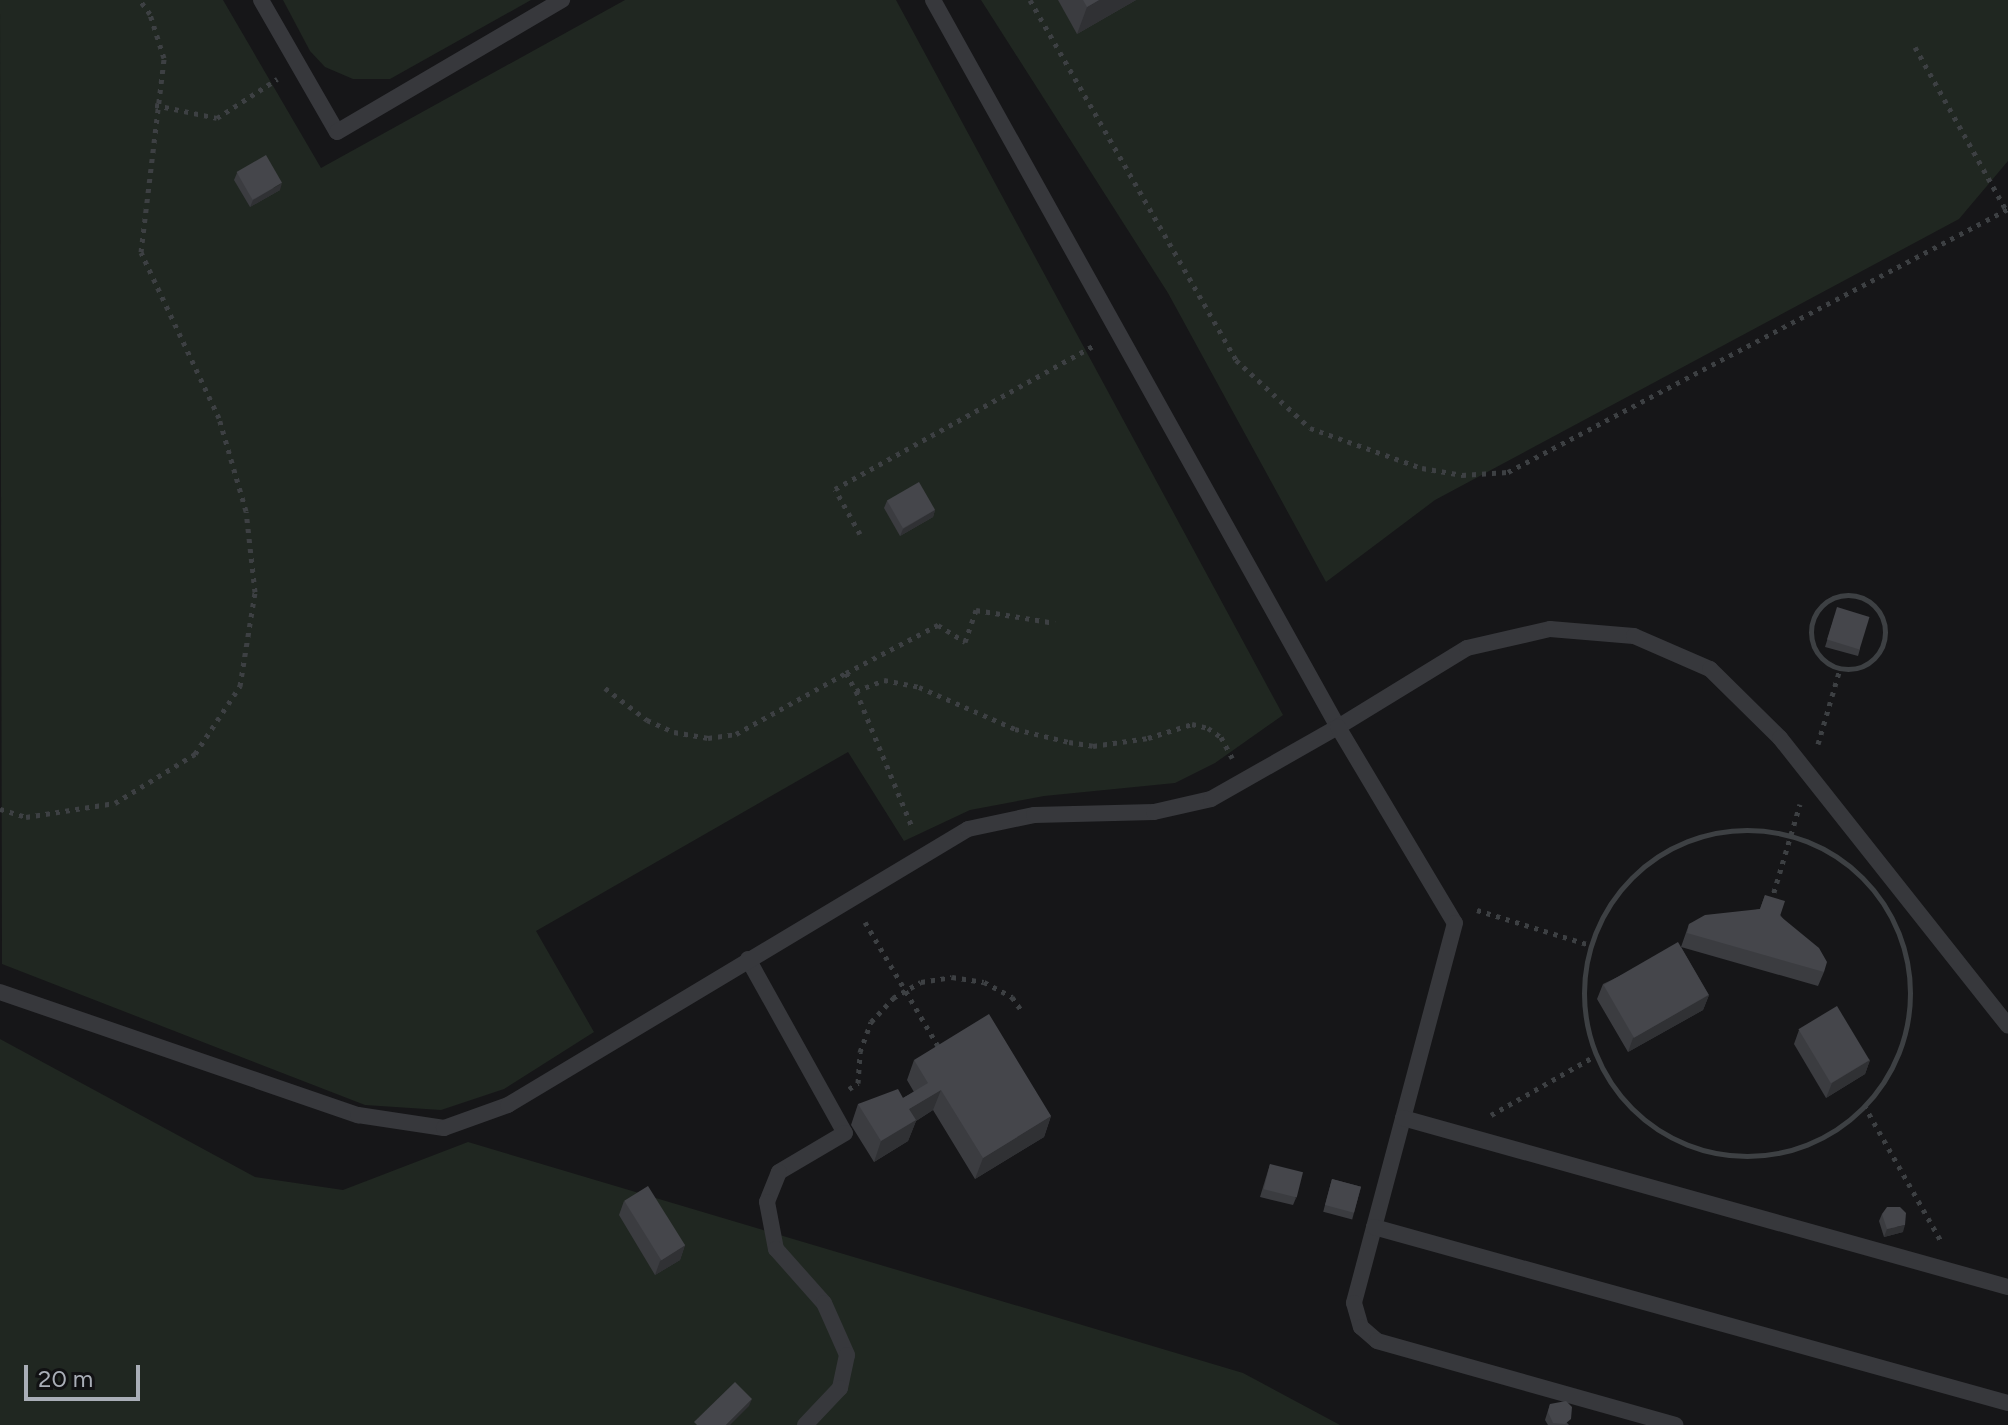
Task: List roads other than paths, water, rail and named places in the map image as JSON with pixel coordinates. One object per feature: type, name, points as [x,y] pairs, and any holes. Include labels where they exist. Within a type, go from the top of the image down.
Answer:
[{"type":"lane","points":[[261,0],[337,132],[562,0]]},
{"type":"lane","points":[[933,0],[1338,727],[1455,923],[1354,1303],[1361,1327],[1377,1341],[1675,1425]]},
{"type":"lane","points":[[0,992],[358,1115],[444,1128],[508,1105],[968,829],[1034,815],[1154,812],[1211,799],[1338,727],[1467,648],[1550,629],[1634,636],[1710,669],[1780,738],[2008,1026]]},
{"type":"lane","points":[[748,959],[845,1133],[779,1172],[767,1202],[776,1249],[824,1303],[847,1355],[840,1388],[805,1425]]},
{"type":"lane","points":[[1403,1118],[2008,1287]]},
{"type":"lane","points":[[1374,1227],[2008,1403]]}]
